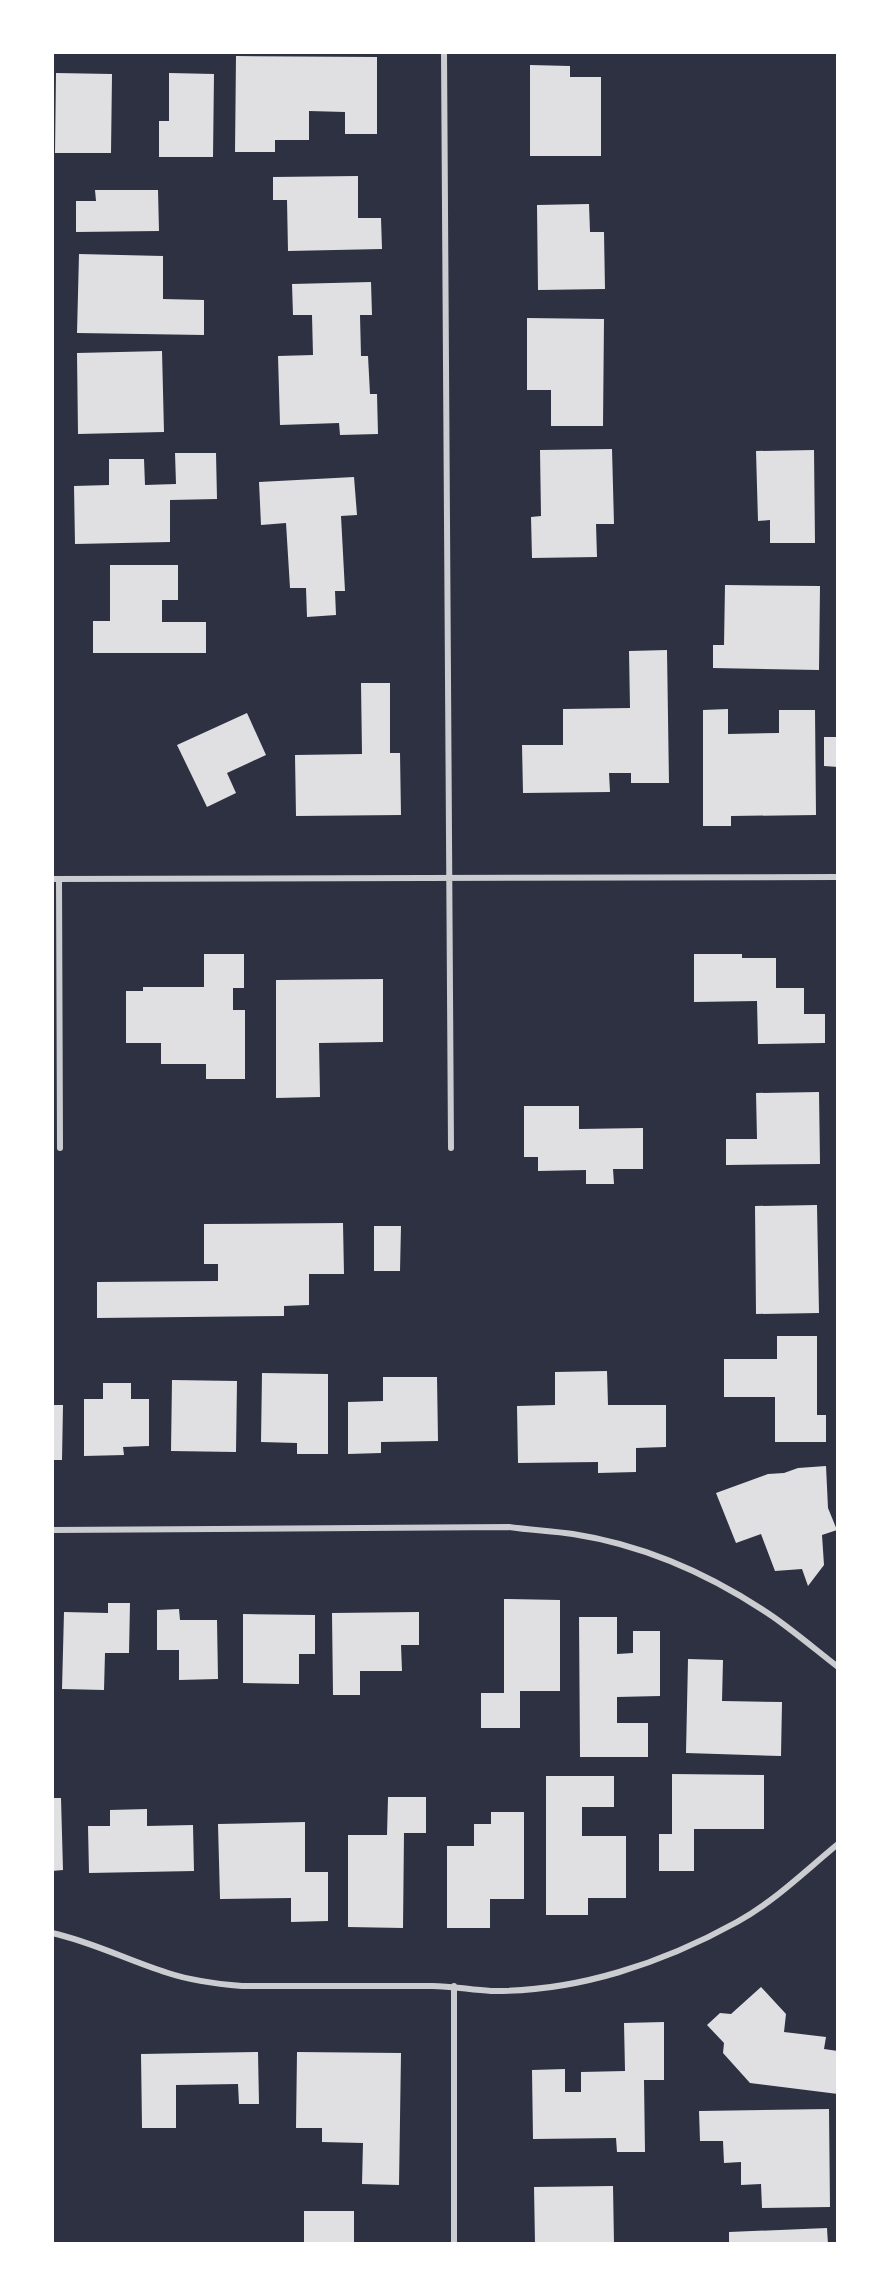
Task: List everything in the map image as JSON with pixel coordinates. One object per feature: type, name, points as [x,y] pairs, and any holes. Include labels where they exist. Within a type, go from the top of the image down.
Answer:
[{"type":"street","points":[[444,52],[451,1148]]},
{"type":"street","points":[[60,1148],[56,879],[837,877]]},
{"type":"street","points":[[52,1530],[509,1527],[574,1534],[637,1550],[678,1564],[737,1594],[773,1617],[837,1667]]},
{"type":"street","points":[[52,1933],[103,1947],[168,1973],[210,1983],[242,1986],[454,1986],[490,1991],[534,1988],[577,1982],[640,1966],[681,1951],[739,1921],[784,1890],[837,1844]]},
{"type":"street","points":[[454,1986],[454,2244]]},
{"type":"building","points":[[236,56],[377,57],[377,134],[345,134],[345,112],[309,111],[309,140],[275,140],[275,152],[235,152]]},
{"type":"building","points":[[530,65],[570,66],[570,77],[601,77],[601,156],[530,156]]},
{"type":"building","points":[[56,73],[112,74],[111,153],[55,153]]},
{"type":"building","points":[[169,73],[214,74],[213,157],[159,157],[159,121],[169,121]]},
{"type":"building","points":[[358,176],[358,218],[381,218],[382,249],[288,251],[287,200],[273,200],[273,177]]},
{"type":"building","points":[[95,190],[158,190],[159,231],[76,232],[76,201],[96,201]]},
{"type":"building","points":[[589,204],[590,232],[604,232],[605,289],[538,290],[537,205]]},
{"type":"building","points":[[79,254],[163,256],[163,299],[204,300],[204,335],[77,333]]},
{"type":"building","points":[[371,282],[372,315],[360,315],[361,356],[368,356],[370,394],[377,394],[378,434],[340,435],[339,423],[280,425],[278,356],[313,355],[312,315],[293,315],[292,284]]},
{"type":"building","points":[[527,318],[604,319],[603,426],[551,426],[551,390],[527,390]]},
{"type":"building","points":[[162,351],[164,432],[78,434],[77,353]]},
{"type":"building","points":[[612,449],[614,524],[596,524],[597,557],[532,558],[531,517],[541,516],[540,450]]},
{"type":"building","points":[[814,450],[815,543],[770,543],[770,520],[758,521],[756,451]]},
{"type":"building","points":[[175,453],[216,453],[217,499],[170,500],[170,542],[75,544],[74,486],[109,485],[109,459],[144,459],[145,485],[176,484]]},
{"type":"building","points":[[354,477],[357,515],[341,516],[345,591],[335,591],[336,615],[307,617],[306,588],[290,588],[286,523],[261,525],[259,482]]},
{"type":"building","points":[[110,565],[178,565],[178,600],[162,600],[162,622],[206,622],[206,653],[93,653],[93,621],[110,621]]},
{"type":"building","points":[[725,585],[820,586],[819,670],[713,668],[713,645],[724,645]]},
{"type":"building","points":[[667,650],[669,783],[631,783],[631,773],[609,773],[610,792],[523,793],[522,745],[563,745],[563,709],[630,708],[629,651]]},
{"type":"building","points":[[361,683],[390,683],[390,753],[400,753],[401,815],[296,816],[295,755],[362,754]]},
{"type":"building","points":[[728,709],[728,734],[779,733],[779,710],[815,710],[816,815],[731,816],[731,826],[703,826],[703,710]]},
{"type":"building","points":[[247,713],[266,755],[227,773],[236,793],[207,807],[177,745]]},
{"type":"building","points":[[824,737],[838,737],[838,767],[824,766]]},
{"type":"building","points":[[204,954],[244,954],[244,988],[233,988],[233,1010],[245,1010],[245,1079],[206,1079],[206,1064],[161,1064],[161,1043],[126,1043],[126,991],[143,991],[143,987],[204,987]]},
{"type":"building","points":[[694,954],[742,954],[742,958],[776,958],[776,988],[804,988],[804,1014],[825,1014],[825,1043],[758,1044],[757,1001],[694,1002]]},
{"type":"building","points":[[383,979],[383,1042],[319,1043],[320,1097],[276,1098],[276,980]]},
{"type":"building","points":[[819,1092],[820,1164],[726,1165],[726,1139],[757,1139],[756,1093]]},
{"type":"building","points":[[524,1106],[579,1106],[579,1129],[643,1128],[643,1169],[613,1169],[614,1184],[586,1184],[586,1170],[538,1171],[538,1157],[524,1157]]},
{"type":"building","points":[[817,1205],[819,1313],[756,1314],[755,1206]]},
{"type":"building","points":[[343,1223],[344,1274],[309,1274],[309,1305],[284,1306],[284,1316],[97,1318],[97,1282],[218,1281],[218,1264],[204,1264],[204,1224]]},
{"type":"building","points":[[374,1226],[401,1226],[400,1271],[374,1271]]},
{"type":"building","points":[[777,1336],[817,1336],[817,1415],[826,1415],[826,1442],[775,1442],[775,1397],[724,1397],[724,1359],[777,1359]]},
{"type":"building","points":[[607,1371],[608,1405],[666,1405],[666,1447],[636,1448],[636,1472],[598,1473],[598,1462],[518,1463],[517,1406],[555,1405],[555,1372]]},
{"type":"building","points":[[262,1373],[328,1374],[328,1454],[297,1454],[297,1443],[261,1442]]},
{"type":"building","points":[[383,1377],[437,1377],[438,1441],[381,1442],[381,1453],[348,1454],[348,1402],[383,1401]]},
{"type":"building","points":[[172,1380],[237,1381],[236,1452],[171,1451]]},
{"type":"building","points":[[103,1383],[131,1383],[131,1399],[149,1399],[149,1446],[123,1447],[124,1455],[84,1456],[84,1399],[103,1399]]},
{"type":"building","points":[[52,1405],[63,1405],[62,1460],[52,1460]]},
{"type":"building","points":[[826,1466],[828,1508],[837,1530],[822,1535],[824,1565],[808,1586],[802,1569],[775,1571],[761,1534],[736,1543],[716,1493],[768,1474],[784,1473],[798,1468]]},
{"type":"building","points":[[504,1599],[560,1600],[560,1691],[520,1691],[520,1728],[481,1728],[481,1693],[504,1693]]},
{"type":"building","points":[[108,1603],[130,1603],[129,1653],[105,1653],[104,1690],[62,1689],[64,1612],[108,1613]]},
{"type":"building","points":[[179,1609],[180,1620],[217,1620],[218,1679],[179,1680],[179,1650],[157,1650],[157,1610]]},
{"type":"building","points":[[419,1612],[419,1645],[401,1645],[402,1671],[360,1671],[360,1695],[333,1695],[332,1613]]},
{"type":"building","points":[[243,1614],[315,1615],[315,1654],[299,1654],[299,1684],[243,1683]]},
{"type":"building","points":[[579,1617],[617,1617],[617,1654],[633,1653],[633,1631],[660,1631],[660,1696],[617,1697],[617,1723],[648,1723],[648,1757],[580,1757]]},
{"type":"building","points":[[688,1659],[723,1660],[722,1701],[782,1702],[781,1756],[686,1753]]},
{"type":"building","points":[[672,1774],[764,1775],[764,1829],[694,1829],[694,1871],[659,1871],[659,1834],[672,1834]]},
{"type":"building","points":[[546,1776],[614,1776],[614,1807],[582,1807],[582,1836],[626,1836],[626,1898],[588,1898],[588,1915],[546,1915]]},
{"type":"building","points":[[388,1797],[426,1797],[426,1833],[404,1833],[403,1928],[348,1927],[348,1835],[387,1835]]},
{"type":"building","points":[[52,1798],[61,1798],[63,1870],[52,1871]]},
{"type":"building","points":[[147,1809],[147,1826],[193,1825],[194,1871],[89,1873],[88,1826],[110,1826],[110,1810]]},
{"type":"building","points":[[491,1812],[524,1812],[524,1899],[490,1899],[490,1928],[447,1928],[447,1846],[474,1846],[474,1824],[491,1824]]},
{"type":"building","points":[[305,1822],[305,1872],[328,1872],[328,1921],[291,1922],[291,1898],[220,1899],[218,1824]]},
{"type":"building","points":[[761,1987],[786,2014],[784,2032],[826,2037],[824,2049],[838,2051],[838,2094],[750,2083],[723,2053],[724,2043],[707,2025],[720,2013],[731,2014]]},
{"type":"building","points":[[664,2022],[664,2080],[644,2080],[645,2152],[617,2152],[616,2138],[533,2139],[532,2070],[565,2069],[565,2092],[581,2092],[581,2072],[625,2071],[624,2023]]},
{"type":"building","points":[[258,2052],[259,2104],[239,2104],[238,2084],[176,2085],[176,2128],[142,2128],[141,2054]]},
{"type":"building","points":[[297,2052],[401,2053],[399,2185],[362,2184],[363,2143],[322,2142],[322,2128],[296,2128]]},
{"type":"building","points":[[829,2109],[830,2207],[762,2208],[761,2184],[741,2185],[741,2162],[724,2163],[723,2141],[700,2141],[699,2111]]},
{"type":"building","points":[[613,2186],[614,2244],[535,2244],[534,2187]]},
{"type":"building","points":[[304,2211],[354,2211],[354,2244],[304,2244]]},
{"type":"building","points":[[827,2228],[828,2244],[729,2244],[729,2232]]}]
